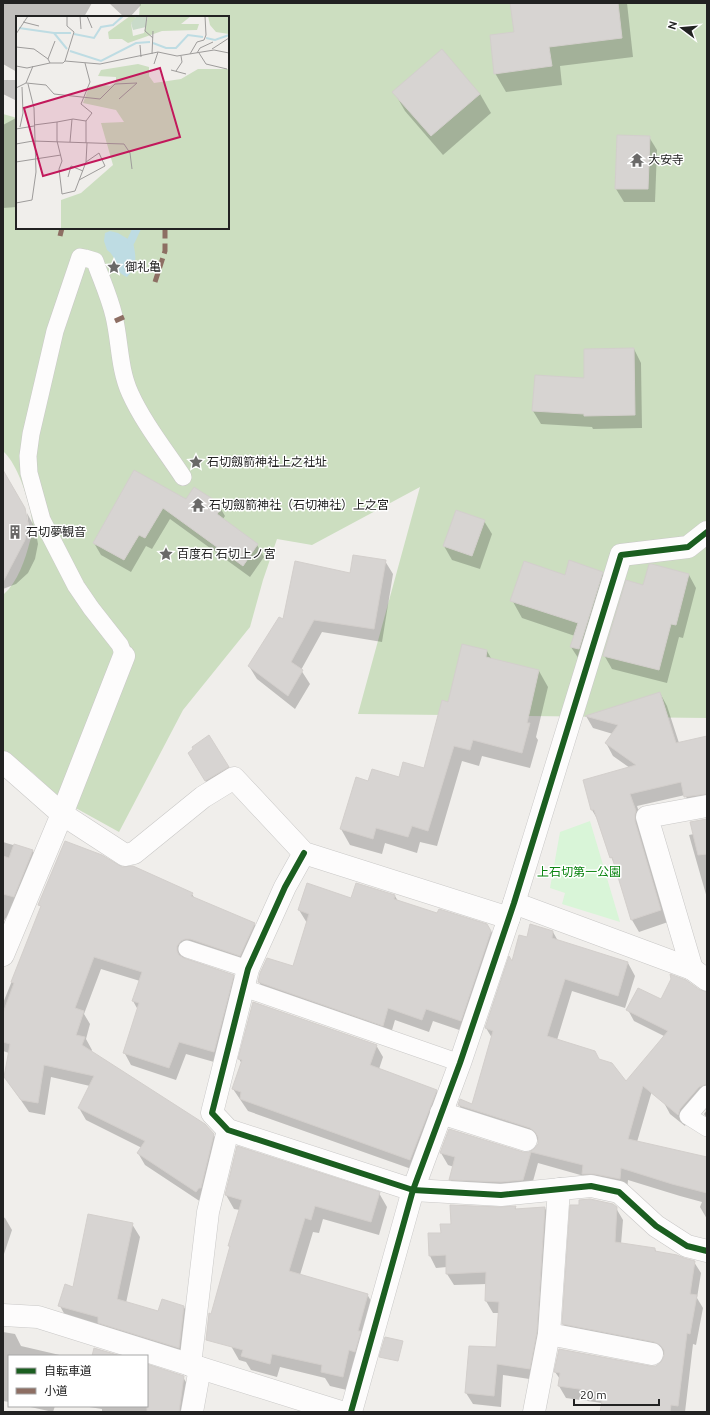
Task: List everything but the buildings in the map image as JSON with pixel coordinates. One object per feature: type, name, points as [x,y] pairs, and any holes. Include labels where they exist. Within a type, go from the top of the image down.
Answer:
[{"type":"street","points":[[351,1412],[413,1190],[460,1062],[511,911],[620,555],[688,547],[707,532]]},
{"type":"street","points":[[3,955],[62,814],[124,656]]},
{"type":"street","points":[[3,762],[62,814],[125,855],[134,853],[202,797],[234,778],[304,853],[511,911],[700,974]]},
{"type":"street","points":[[700,974],[647,817],[707,806]]},
{"type":"street","points":[[304,853],[285,887],[246,979],[212,1113],[228,1130],[413,1190],[501,1195],[591,1186],[619,1192],[656,1226],[687,1246],[707,1251]]},
{"type":"street","points":[[441,1113],[526,1140]]},
{"type":"street","points":[[192,1412],[208,1212],[228,1130]]},
{"type":"street","points":[[534,1412],[549,1334],[559,1189]]},
{"type":"street","points":[[3,1315],[38,1317],[341,1412]]},
{"type":"street","points":[[549,1334],[652,1354]]},
{"type":"lane","points":[[124,656],[120,645],[76,586],[42,520],[29,473],[28,456],[31,434],[55,331],[80,257],[95,261],[97,266],[114,315],[124,375],[144,422],[158,439],[183,477]]},
{"type":"lane","points":[[187,949],[246,979],[460,1062]]},
{"type":"lane","points":[[707,1094],[688,1116],[707,1128]]},
{"type":"green space","points":[[140,3],[707,3],[707,718],[358,714],[420,487],[312,545],[277,539],[263,580],[250,627],[183,710],[119,832],[63,801],[33,773],[3,750],[3,595],[17,577],[26,556],[33,530],[30,510],[24,488],[14,466],[3,451],[3,114],[16,118],[16,229],[229,229],[229,16],[139,16]]},
{"type":"green space","name":"上石切第一公園","points":[[590,821],[620,922],[562,904],[565,893],[550,888],[560,832]]},
{"type":"water","points":[[110,231],[118,233],[133,242],[135,265],[127,277],[119,271],[111,253],[107,250],[104,241],[105,233]]},
{"type":"waterway","points":[[131,241],[137,229]]},
{"type":"marked path","points":[[60,236],[62,229]]},
{"type":"marked path","points":[[155,282],[165,251],[165,229]]},
{"type":"marked path","points":[[115,321],[124,317]]},
{"type":"cycle path","points":[[351,1412],[413,1190],[460,1063],[514,903],[621,555],[688,547],[707,532]]},
{"type":"cycle path","points":[[304,853],[285,887],[248,969],[212,1113],[228,1130],[413,1190],[501,1195],[591,1186],[619,1192],[656,1226],[687,1246],[707,1251]]},
{"type":"place","name":"大安寺","points":[[637,160]]},
{"type":"place","name":"御礼亀","points":[[114,267]]},
{"type":"place","name":"石切劔箭神社上之社址","points":[[196,462]]},
{"type":"place","name":"石切劔箭神社（石切神社）上之宮","points":[[198,505]]},
{"type":"place","name":"石切夢観音","points":[[15,532]]},
{"type":"place","name":"百度石 石切上ノ宮","points":[[166,554]]}]
